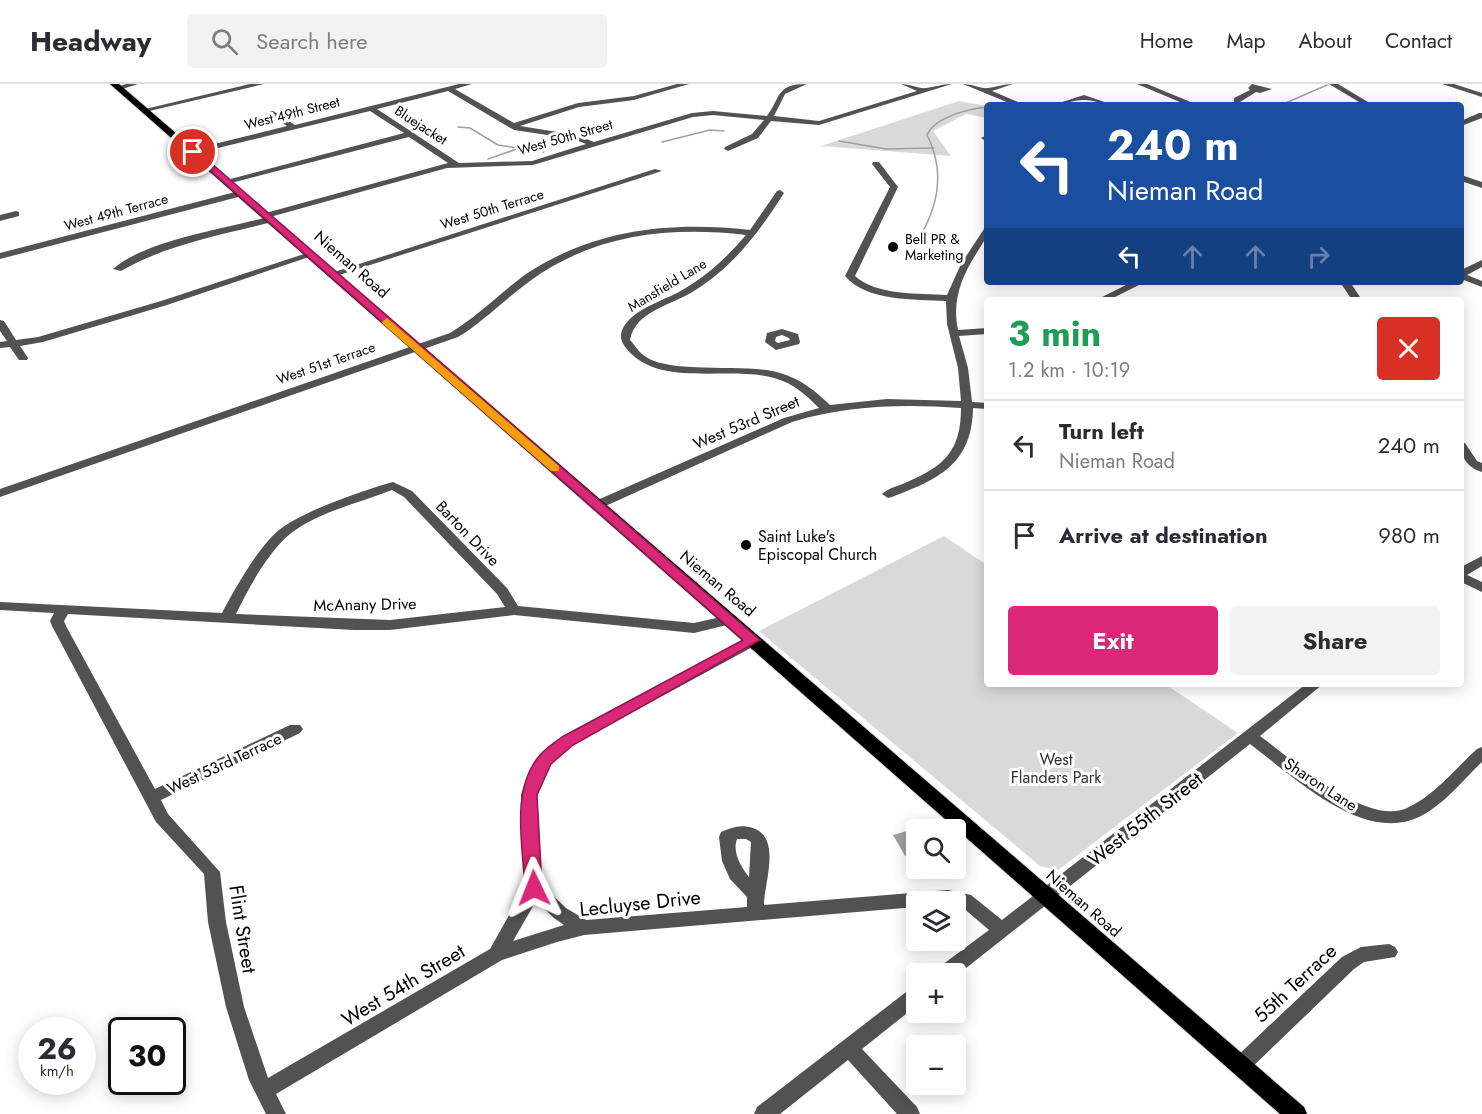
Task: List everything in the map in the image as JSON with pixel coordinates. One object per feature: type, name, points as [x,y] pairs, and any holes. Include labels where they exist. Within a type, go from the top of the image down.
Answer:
[{"type":"main road","name":"Nieman Road","points":[[116,86],[1296,1114]]},
{"type":"street","points":[[116,86],[134,84]]},
{"type":"street","points":[[145,110],[260,84]]},
{"type":"street","name":"West 49th Street","points":[[193,152],[468,84]]},
{"type":"street","points":[[649,84],[663,90]]},
{"type":"street","points":[[512,126],[579,105],[634,98],[685,84]]},
{"type":"street","points":[[728,149],[755,136],[768,119],[782,93],[803,84]]},
{"type":"street","points":[[905,84],[923,92]]},
{"type":"street","name":"West 50th Street","points":[[118,269],[131,260],[162,249],[456,165],[525,165],[692,115],[713,113],[819,123],[948,84]]},
{"type":"street","points":[[967,84],[1013,102]]},
{"type":"street","points":[[986,92],[1009,84]]},
{"type":"street","points":[[1141,84],[1186,102]]},
{"type":"street","points":[[1237,100],[1255,90],[1268,90],[1265,87],[1275,84]]},
{"type":"street","points":[[1333,84],[1364,102]]},
{"type":"street","points":[[1446,84],[1482,94]]},
{"type":"street","points":[[449,89],[512,126],[529,131],[576,137],[594,145]]},
{"type":"street","points":[[1067,102],[1084,97],[1100,102]]},
{"type":"street","name":"Bluejacket","points":[[371,108],[456,165]]},
{"type":"street","points":[[273,113],[293,127]]},
{"type":"street","points":[[1464,123],[1482,115]]},
{"type":"street","points":[[227,181],[410,134]]},
{"type":"street","points":[[876,164],[894,187],[850,276],[860,286],[873,290],[951,298]]},
{"type":"street","name":"West 50th Terrace","points":[[333,274],[658,171]]},
{"type":"street","points":[[1464,179],[1482,185]]},
{"type":"street","name":"Mansfield Lane","points":[[780,193],[751,233],[718,270],[688,290],[638,317],[632,322],[624,336],[633,354],[660,368],[682,370],[769,359],[804,386],[826,408]]},
{"type":"street","name":"West 49th Terrace","points":[[0,256],[239,194]]},
{"type":"street","points":[[0,218],[16,214]]},
{"type":"street","name":"West 51st Terrace","points":[[0,493],[454,336],[472,326],[513,289],[546,266],[609,240],[643,231],[678,227],[751,233]]},
{"type":"street","points":[[888,494],[934,475],[958,453],[968,427],[965,374],[950,318],[951,298],[984,239]]},
{"type":"street","points":[[0,345],[39,340],[141,310],[310,255]]},
{"type":"street","points":[[1464,273],[1482,263]]},
{"type":"street","points":[[1464,276],[1482,284]]},
{"type":"street","points":[[1108,297],[1134,285]]},
{"type":"street","points":[[0,323],[23,358]]},
{"type":"street","points":[[954,333],[984,331]]},
{"type":"street","name":"West 53rd Street","points":[[597,505],[788,420],[826,408],[891,401],[984,406]]},
{"type":"street","points":[[1464,450],[1472,465]]},
{"type":"street","name":"Barton Drive","points":[[227,618],[242,588],[277,539],[287,530],[314,515],[393,486],[408,494],[494,583],[514,610]]},
{"type":"street","points":[[1464,573],[1482,560]]},
{"type":"street","points":[[1464,577],[1482,588]]},
{"type":"street","name":"McAnany Drive","points":[[0,606],[390,625],[514,610],[694,628],[730,620]]},
{"type":"street","name":"Flint Street","points":[[63,610],[57,621],[59,626],[168,825],[212,872],[217,922],[235,1007],[244,1038],[276,1114]]},
{"type":"street","points":[[584,928],[560,913],[534,888],[529,795],[545,759],[567,741],[753,640]]},
{"type":"street","name":"West 55th Street","points":[[958,963],[1312,687]]},
{"type":"street","name":"West 53rd Terrace","points":[[153,797],[296,729]]},
{"type":"street","name":"Sharon Lane","points":[[1250,736],[1332,795],[1376,817],[1400,818],[1426,805],[1482,753]]},
{"type":"street","name":"West 54th Street","points":[[266,1090],[496,954],[534,888]]},
{"type":"street","points":[[753,892],[756,914]]},
{"type":"street","name":"Lecluyse Drive","points":[[496,954],[557,934],[584,928],[948,897],[964,900],[1001,929]]},
{"type":"street","name":"55th Terrace","points":[[1241,1065],[1348,963],[1361,955],[1389,952]]},
{"type":"street","points":[[765,1114],[906,1003]]},
{"type":"street","points":[[849,1048],[910,1114]]},
{"type":"green space","points":[[959,101],[984,105],[984,117],[966,114],[933,131],[951,156],[821,146]]},
{"type":"green space","name":"West Flanders Park","points":[[944,536],[984,563],[984,687],[1169,687],[1238,733],[1058,870],[1040,866],[759,631]]},
{"type":"shaded area","points":[[906,831],[906,856],[905,856],[893,835]]},
{"type":"waterway","points":[[1288,102],[1327,85]]},
{"type":"waterway","points":[[933,148],[927,135],[937,123],[962,112],[984,108]]},
{"type":"waterway","points":[[458,127],[470,128],[498,145],[544,152]]},
{"type":"waterway","points":[[662,142],[710,130],[724,131]]},
{"type":"waterway","points":[[839,141],[886,149],[933,148]]},
{"type":"waterway","points":[[917,242],[930,216],[937,190],[938,176],[933,148]]},
{"type":"waterway","points":[[488,159],[517,149]]},
{"type":"slow traffic","points":[[387,322],[555,468]]},
{"type":"place","name":"Bell PR & Marketing","points":[[893,247]]},
{"type":"place","name":"Saint Luke's Episcopal Church","points":[[746,545]]},
{"type":"route","points":[[193,152],[639,544],[753,640],[567,741],[545,759],[529,795],[534,888]]}]
